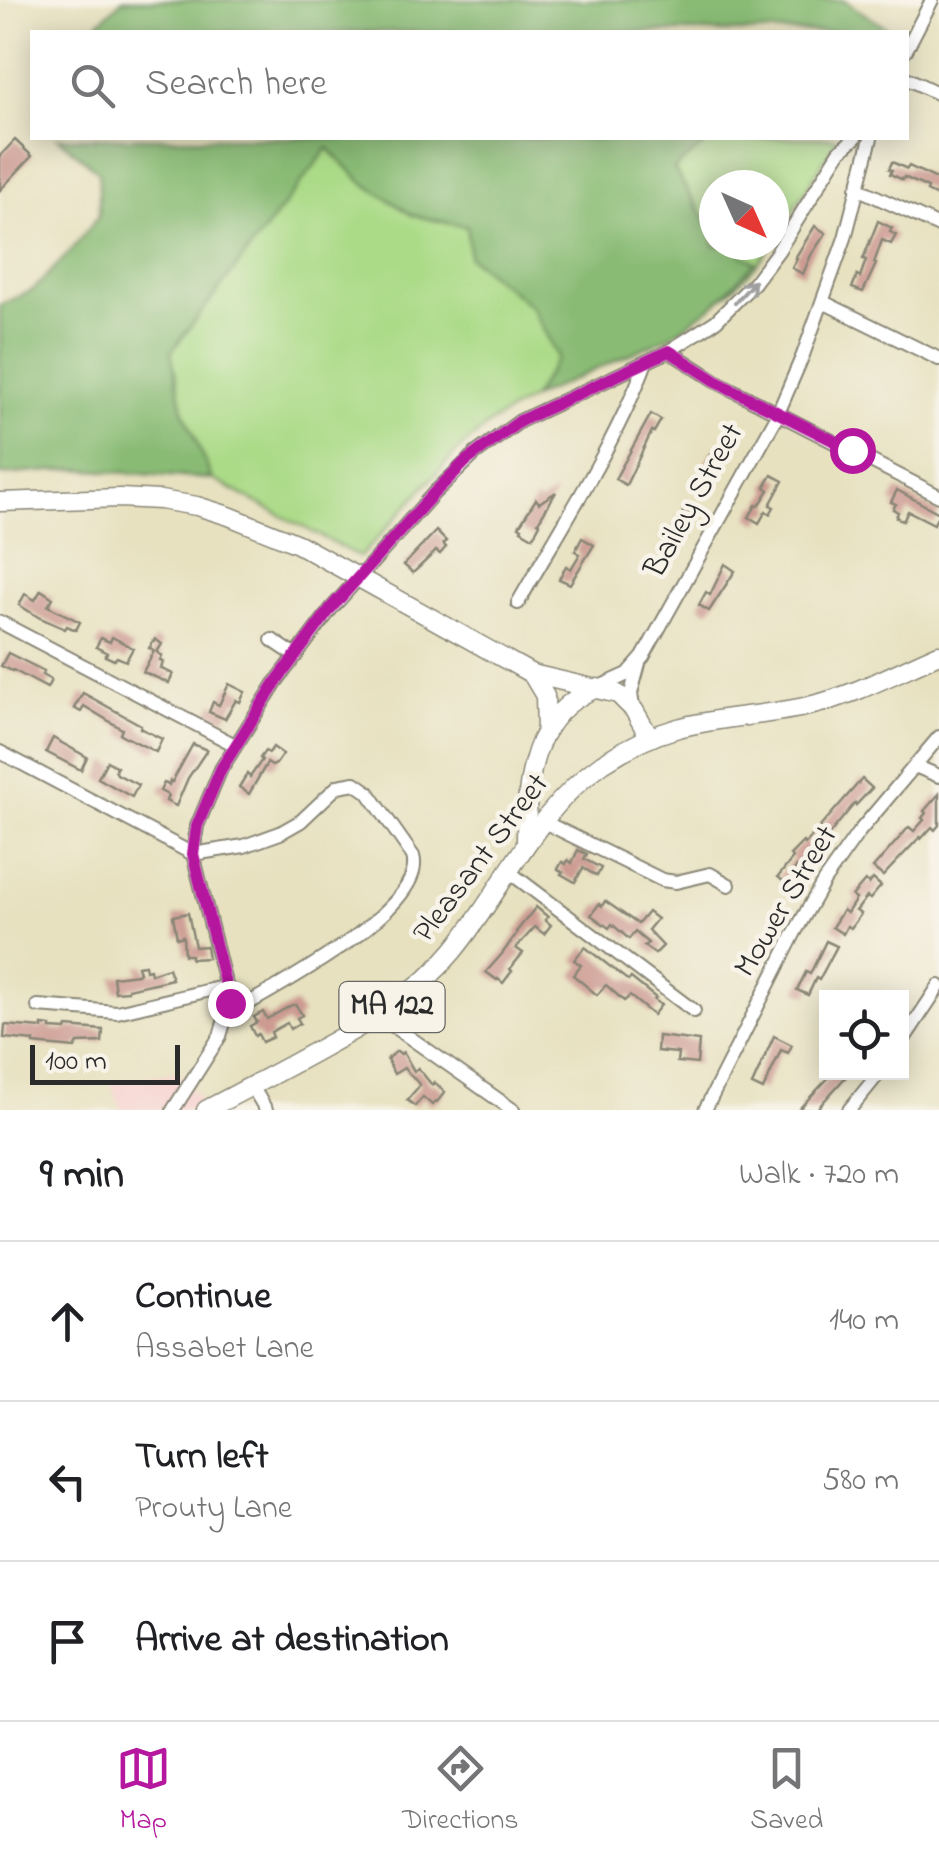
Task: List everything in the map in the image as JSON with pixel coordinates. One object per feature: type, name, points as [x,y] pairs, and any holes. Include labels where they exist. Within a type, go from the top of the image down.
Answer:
[{"type":"main road","points":[[0,502],[120,498],[180,502],[252,524],[298,544],[532,674],[618,694],[634,710],[650,738]]},
{"type":"main road","name":"Pleasant Street","points":[[206,1110],[380,1016],[422,984],[453,951],[548,814],[598,767],[650,738],[691,725],[816,705],[939,654]]},
{"type":"main road","points":[[532,674],[546,702],[546,731]]},
{"type":"main road","points":[[526,844],[529,776],[546,731],[581,694],[597,688]]},
{"type":"main road","points":[[529,776],[548,814]]},
{"type":"street","points":[[909,44],[932,0]]},
{"type":"street","points":[[909,79],[939,94]]},
{"type":"street","points":[[173,1110],[210,1055],[230,1003],[193,854],[197,826],[207,797],[235,745],[296,656],[331,608],[434,493],[491,441],[520,421],[669,351],[716,321],[754,283],[840,151],[852,140]]},
{"type":"street","name":"Bailey Street","points":[[634,710],[632,693],[640,662],[778,414],[804,355],[846,238],[869,140]]},
{"type":"street","points":[[857,188],[939,226]]},
{"type":"street","points":[[823,302],[939,359]]},
{"type":"street","points":[[669,351],[719,383],[939,496]]},
{"type":"street","points":[[518,603],[605,449],[646,362]]},
{"type":"street","points":[[0,622],[235,745]]},
{"type":"street","points":[[272,640],[296,656]]},
{"type":"street","name":"Bailey Street","points":[[597,688],[623,677],[640,662]]},
{"type":"street","name":"Mower Street","points":[[704,1110],[816,894],[849,845],[939,737]]},
{"type":"street","points":[[0,752],[193,854],[244,846],[280,833],[301,820],[334,789],[349,783],[368,792],[415,862],[410,880],[356,937],[228,1015]]},
{"type":"street","points":[[915,766],[939,776]]},
{"type":"street","points":[[548,814],[662,880],[676,882],[710,874],[729,885]]},
{"type":"street","points":[[508,871],[694,1011]]},
{"type":"street","points":[[38,1006],[117,1012],[227,986]]},
{"type":"street","points":[[909,1031],[939,986]]},
{"type":"street","points":[[380,1016],[514,1110]]},
{"type":"street","points":[[849,1110],[873,1080]]},
{"type":"street","points":[[252,1086],[266,1110]]},
{"type":"street","points":[[184,1092],[184,1110]]},
{"type":"shaded area","points":[[177,1072],[207,1110],[122,1110],[110,1083]]},
{"type":"green space","points":[[122,0],[843,0],[890,30],[91,30]]},
{"type":"green space","points":[[60,140],[710,140],[674,169],[699,209],[699,260],[755,262],[716,303],[671,336],[532,398],[558,357],[532,307],[469,257],[467,227],[412,215],[361,181],[328,148],[171,352],[183,410],[212,479],[75,469],[0,475],[0,305],[33,290],[99,215],[99,172]]},
{"type":"green space","points":[[691,140],[837,140],[789,217],[789,170],[699,170],[699,260],[760,260],[738,283],[671,336],[618,299],[519,295],[532,307],[558,358],[532,398],[492,422],[458,450],[360,557],[212,479],[183,410],[170,352],[328,147],[361,181],[412,215],[467,227]]},
{"type":"building","points":[[15,140],[32,156],[0,190],[0,156]]},
{"type":"building","points":[[892,162],[939,180],[939,197],[928,188],[890,174]]},
{"type":"building","points":[[878,221],[892,228],[890,232],[896,235],[891,244],[882,240],[863,292],[852,288],[857,275],[860,277]]},
{"type":"building","points":[[815,226],[826,233],[803,274],[792,268]]},
{"type":"building","points":[[651,414],[661,420],[626,485],[615,479]]},
{"type":"building","points":[[722,441],[730,451],[709,479],[715,482],[707,495],[694,488],[712,451],[715,453]]},
{"type":"building","points":[[772,475],[783,481],[770,505],[774,507],[770,514],[766,511],[759,523],[749,517],[769,490],[765,487]]},
{"type":"building","points":[[897,490],[939,513],[934,524],[908,511],[903,521],[896,517],[896,504],[891,502]]},
{"type":"building","points":[[556,492],[533,537],[521,530],[519,526],[536,499],[539,503]]},
{"type":"building","points":[[684,510],[696,516],[690,527],[686,525],[672,555],[662,548]]},
{"type":"building","points":[[436,531],[446,541],[446,547],[440,554],[436,551],[413,573],[404,565]]},
{"type":"building","points":[[582,538],[594,545],[570,584],[559,579],[566,566],[571,569],[580,554],[575,551]]},
{"type":"building","points":[[725,564],[735,571],[709,611],[699,605],[706,592],[710,595]]},
{"type":"building","points":[[41,590],[53,598],[48,606],[80,622],[76,630],[67,626],[65,629],[19,605],[25,594],[35,600]]},
{"type":"building","points":[[112,637],[133,648],[126,661],[105,656],[107,653],[96,647],[101,638],[110,642]]},
{"type":"building","points":[[155,639],[162,644],[157,652],[164,662],[160,668],[173,674],[169,683],[143,672],[154,651],[149,648]]},
{"type":"building","points":[[8,653],[44,671],[42,675],[51,680],[47,688],[1,666]]},
{"type":"building","points":[[229,684],[245,692],[225,719],[209,712],[213,702],[219,705]]},
{"type":"building","points":[[83,693],[162,739],[156,752],[120,734],[122,729],[84,706],[81,712],[74,708]]},
{"type":"building","points":[[53,738],[87,757],[81,770],[46,752]]},
{"type":"building","points":[[193,744],[207,750],[188,778],[176,806],[166,801],[168,795],[160,791],[164,783],[172,782]]},
{"type":"building","points":[[273,747],[283,754],[276,764],[267,763],[249,794],[239,787],[247,774],[250,777],[265,751],[269,753]]},
{"type":"building","points":[[107,761],[117,767],[117,774],[138,785],[132,797],[98,778]]},
{"type":"building","points":[[862,779],[872,788],[808,860],[794,870],[798,873],[788,885],[778,877],[793,858],[790,855],[805,844]]},
{"type":"building","points":[[939,794],[939,825],[920,837],[883,876],[873,868],[909,827],[914,831],[924,820],[924,811]]},
{"type":"building","points":[[578,850],[587,854],[584,859],[601,868],[597,876],[583,868],[575,882],[561,874],[558,869],[562,862],[572,863]]},
{"type":"building","points":[[873,879],[881,886],[856,911],[861,914],[851,928],[847,926],[843,934],[832,927],[843,910],[847,913],[856,899],[852,896],[865,881],[869,884]]},
{"type":"building","points":[[605,901],[638,924],[648,912],[657,919],[648,930],[663,946],[655,954],[635,932],[629,939],[612,924],[609,928],[591,915]]},
{"type":"building","points":[[536,907],[551,925],[544,934],[535,927],[516,948],[523,953],[503,983],[486,972]]},
{"type":"building","points":[[188,913],[195,947],[206,946],[208,958],[191,959],[191,955],[184,955],[183,936],[177,938],[173,916]]},
{"type":"building","points":[[826,941],[837,946],[819,980],[816,978],[808,995],[797,990],[806,972],[810,974]]},
{"type":"building","points":[[585,947],[656,998],[661,1005],[653,1015],[630,996],[624,1001],[606,985],[597,995],[573,975],[581,965],[574,960]]},
{"type":"building","points":[[145,965],[151,974],[168,968],[172,979],[115,992],[113,977],[137,974],[137,966]]},
{"type":"building","points":[[292,1005],[302,1015],[297,1018],[300,1023],[290,1029],[287,1023],[262,1042],[258,1034],[255,1036],[250,1026],[257,1022],[254,1017],[263,1012],[267,1019]]},
{"type":"building","points":[[5,1025],[103,1030],[102,1042],[78,1043],[75,1048],[34,1044],[4,1038]]},
{"type":"building","points":[[658,1036],[699,1041],[697,1064],[677,1062],[678,1053],[657,1051]]},
{"type":"building","points":[[774,1036],[792,1045],[788,1053],[781,1050],[763,1090],[752,1085]]},
{"type":"building","points":[[397,1051],[403,1052],[414,1071],[418,1068],[432,1085],[434,1082],[445,1092],[437,1102],[432,1105],[423,1097],[415,1106],[407,1100],[420,1085],[404,1068],[394,1074],[387,1059]]},
{"type":"building","points":[[826,1080],[843,1080],[816,1110],[798,1110]]},
{"type":"route","points":[[230,1003],[193,854],[207,797],[276,682],[331,608],[466,461],[520,421],[669,351],[719,383],[852,450]]}]
